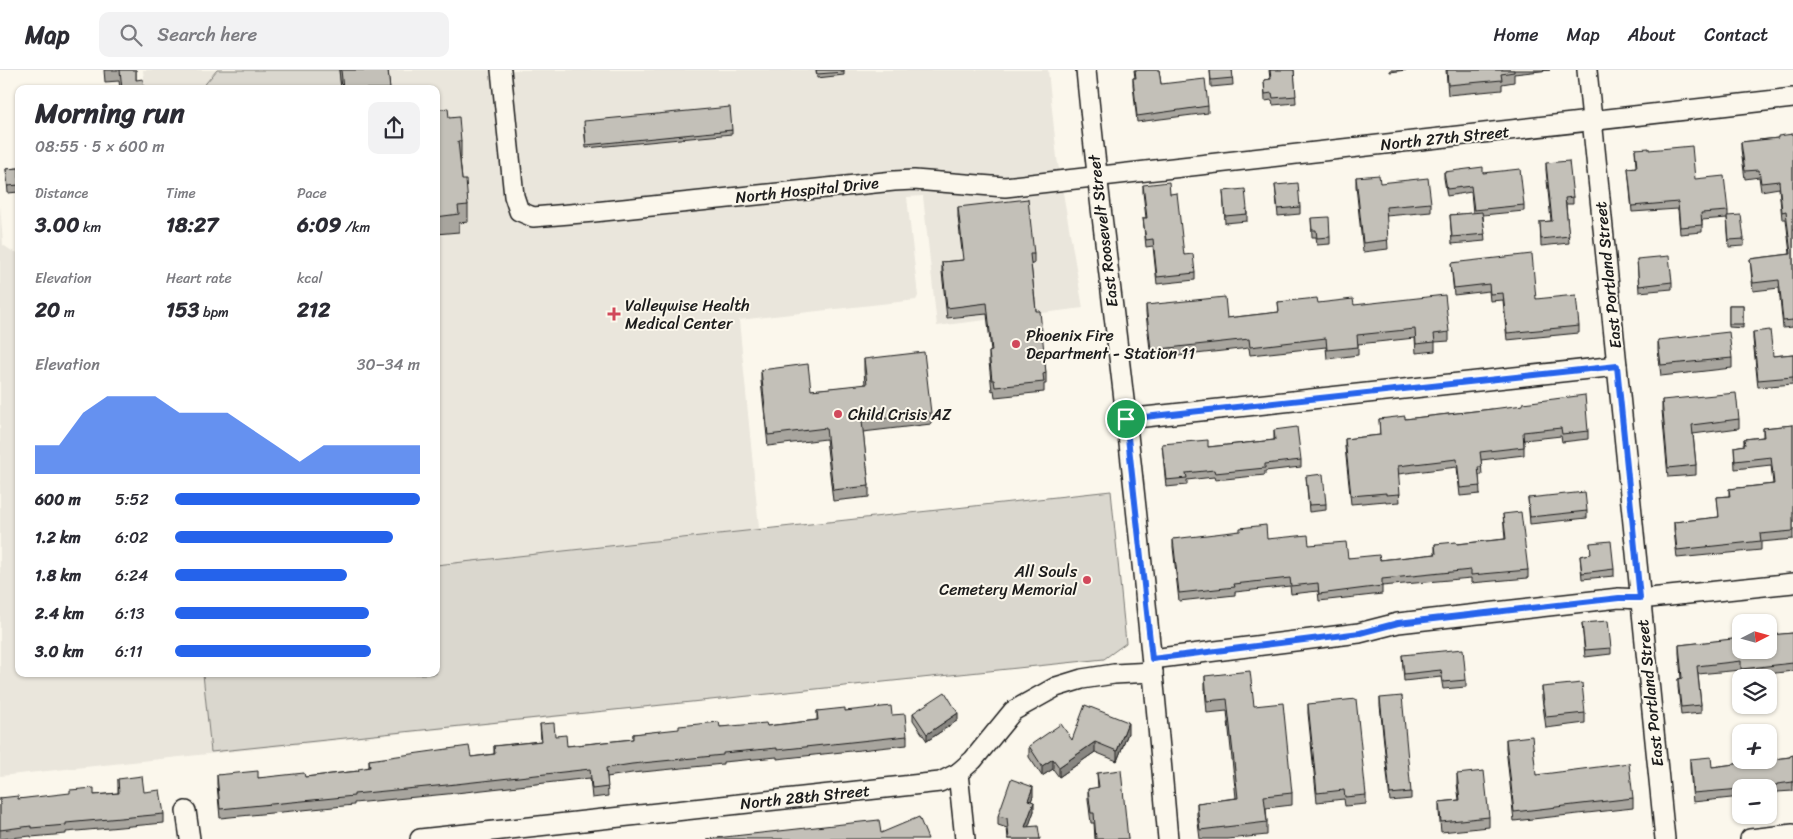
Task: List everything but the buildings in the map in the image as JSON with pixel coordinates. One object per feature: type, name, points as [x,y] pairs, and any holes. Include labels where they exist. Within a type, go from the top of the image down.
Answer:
[{"type":"street","name":"North Hospital Drive","points":[[501,70],[514,196],[519,211],[533,217],[908,180],[1005,187],[1096,176]]},
{"type":"street","name":"East Roosevelt Street","points":[[1086,70],[1096,176],[1126,419],[1153,665],[1168,839]]},
{"type":"street","name":"East Portland Street","points":[[1587,70],[1665,839]]},
{"type":"street","name":"North 27th Street","points":[[1096,176],[1793,98]]},
{"type":"street","points":[[1126,419],[1617,366]]},
{"type":"street","name":"North 28th Street","points":[[420,839],[940,782],[958,773],[973,760],[1013,711],[1056,688],[1082,679],[1153,665],[1360,633],[1398,623],[1619,598],[1640,598],[1793,583]]},
{"type":"street","points":[[958,773],[965,839]]},
{"type":"street","points":[[186,811],[190,839]]},
{"type":"street","points":[[1750,839],[1793,834]]},
{"type":"shaded area","name":"Valleywise Health Medical Center","points":[[143,70],[1048,70],[1057,158],[1083,308],[937,326],[923,196],[907,197],[918,296],[916,300],[739,320],[759,528],[1126,643],[1104,659],[0,776],[0,204],[3,245],[15,252],[15,677],[440,677],[440,85],[145,85]]},
{"type":"shaded area","points":[[217,70],[339,70],[341,85],[204,85]]},
{"type":"shaded area","points":[[1111,491],[1126,643],[1104,659],[211,752],[203,677],[440,677],[440,565]]},
{"type":"place","name":"Valleywise Health Medical Center","points":[[614,314]]},
{"type":"place","name":"Phoenix Fire Department - Station 11","points":[[1016,344]]},
{"type":"place","name":"Child Crisis AZ","points":[[838,414]]},
{"type":"place","name":"All Souls Cemetery Memorial","points":[[1087,580]]},
{"type":"route","points":[[1617,366],[1640,598],[1619,598],[1398,623],[1360,633],[1152,659],[1126,419],[1617,366]]}]
